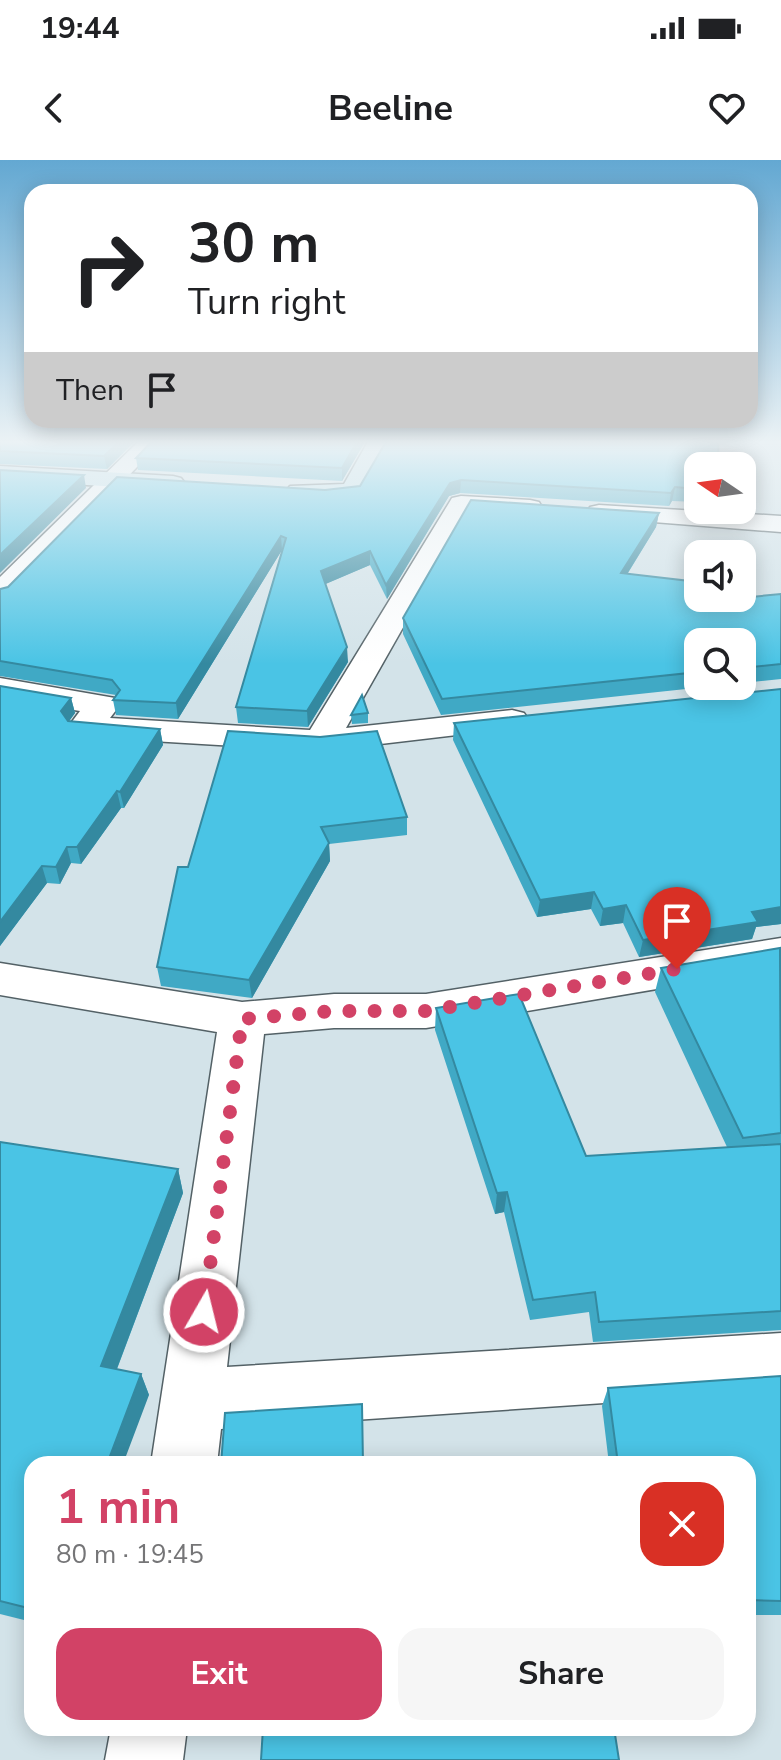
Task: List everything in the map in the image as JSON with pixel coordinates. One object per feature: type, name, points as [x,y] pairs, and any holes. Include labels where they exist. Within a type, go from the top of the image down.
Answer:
[{"type":"street","points":[[0,593],[78,515]]},
{"type":"street","points":[[321,741],[454,515]]},
{"type":"street","points":[[644,515],[781,524]]},
{"type":"street","points":[[0,688],[103,705],[85,727],[321,741],[543,717]]},
{"type":"street","points":[[0,979],[242,1019],[334,1011],[426,1011],[781,953]]},
{"type":"street","points":[[185,1456],[242,1019]]},
{"type":"street","points":[[192,1400],[781,1362]]},
{"type":"street","points":[[144,1760],[148,1736]]},
{"type":"building","points":[[0,515],[42,515],[0,555]]},
{"type":"building","points":[[80,515],[430,515],[386,585],[370,551],[321,571],[347,647],[307,711],[236,707],[286,538],[281,536],[176,703],[113,700],[120,690],[112,680],[0,661],[0,589],[8,587]]},
{"type":"building","points":[[463,515],[658,515],[621,573],[684,580],[684,612],[756,612],[756,596],[781,594],[781,664],[756,667],[756,628],[684,628],[684,673],[442,699],[403,618]]},
{"type":"building","points":[[0,686],[71,698],[61,711],[68,721],[160,729],[120,792],[117,791],[77,847],[67,847],[56,867],[42,866],[0,922]]},
{"type":"building","points":[[781,689],[781,907],[752,912],[758,922],[643,940],[626,905],[603,909],[594,892],[540,900],[454,723],[684,699],[756,700],[756,692]]},
{"type":"building","points":[[362,695],[368,713],[351,715]]},
{"type":"building","points":[[228,731],[320,737],[377,731],[407,817],[321,827],[329,843],[249,980],[157,967],[178,867],[188,867]]},
{"type":"building","points":[[780,948],[781,1133],[743,1138],[661,968]]},
{"type":"building","points":[[519,994],[586,1156],[781,1144],[781,1311],[599,1322],[595,1292],[533,1300],[507,1192],[497,1193],[436,1008]]},
{"type":"building","points":[[0,1142],[178,1169],[101,1366],[141,1374],[110,1456],[24,1456],[24,1607],[0,1601]]},
{"type":"building","points":[[781,1376],[781,1601],[756,1600],[756,1456],[617,1456],[608,1388]]},
{"type":"building","points":[[362,1404],[363,1456],[222,1456],[225,1413]]},
{"type":"building","points":[[262,1736],[615,1736],[619,1760],[261,1760]]},
{"type":"route","points":[[204,1312],[242,1019],[334,1011],[426,1011],[677,969]]}]
